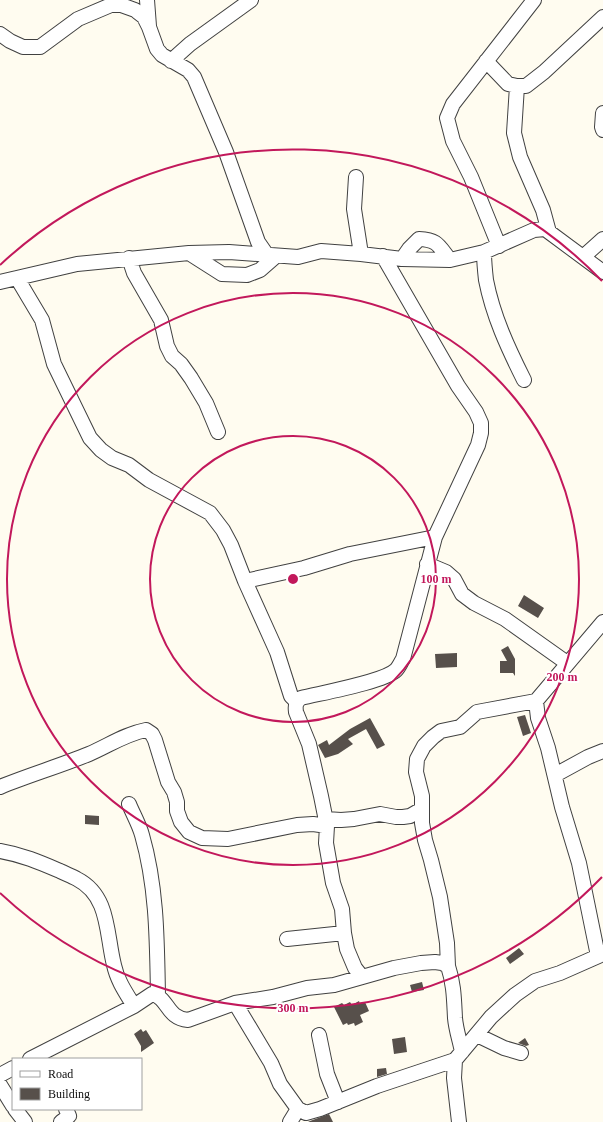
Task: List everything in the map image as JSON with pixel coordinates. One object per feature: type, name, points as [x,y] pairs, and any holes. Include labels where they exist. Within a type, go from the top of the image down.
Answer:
[{"type":"street","points":[[147,0],[149,27]]},
{"type":"street","points":[[171,61],[190,44],[251,0]]},
{"type":"street","points":[[499,246],[453,141],[447,118],[453,104],[534,0]]},
{"type":"street","points":[[0,34],[23,47],[40,47],[78,20],[111,5],[121,5],[135,10],[144,17],[157,49],[162,55],[188,70],[194,77],[226,152],[258,242],[271,256]]},
{"type":"street","points":[[486,61],[508,84],[526,86],[603,16]]},
{"type":"street","points":[[517,86],[514,133],[520,157],[543,210],[549,232]]},
{"type":"street","points":[[603,114],[603,130]]},
{"type":"street","points":[[356,177],[354,209],[362,254]]},
{"type":"street","points":[[0,282],[77,264],[188,253],[229,252],[298,257],[320,251],[402,258],[450,260],[484,252],[534,230],[545,229],[603,272]]},
{"type":"street","points":[[402,258],[419,239],[431,240],[438,245],[450,260]]},
{"type":"street","points":[[583,257],[603,239]]},
{"type":"street","points":[[484,252],[486,279],[493,307],[504,339],[524,380]]},
{"type":"street","points":[[188,253],[222,274],[247,275],[260,270],[271,256]]},
{"type":"street","points":[[362,977],[351,960],[344,934],[342,909],[333,883],[326,843],[326,823],[310,744],[296,712],[297,701],[301,698],[380,678],[397,669],[403,659],[435,537],[478,445],[481,433],[481,423],[476,412],[446,366],[384,256]]},
{"type":"street","points":[[129,258],[134,273],[161,320],[167,346],[172,356],[180,364],[206,403],[218,432]]},
{"type":"street","points":[[17,278],[42,320],[54,364],[90,438],[101,450],[112,458],[129,465],[149,480],[210,513],[223,530],[231,545],[245,581],[277,652],[291,696],[297,701]]},
{"type":"street","points":[[245,581],[304,568],[350,554],[435,537]]},
{"type":"street","points":[[427,564],[446,572],[454,579],[462,594],[474,603],[505,619],[567,663]]},
{"type":"street","points":[[460,1122],[454,1078],[458,1056],[454,992],[448,966],[447,943],[440,896],[422,823],[422,796],[416,772],[417,759],[424,746],[433,736],[441,731],[460,727],[477,712],[536,701],[603,622]]},
{"type":"street","points":[[235,1004],[271,1063],[280,1084],[298,1109],[306,1112],[320,1110],[376,1086],[458,1056],[491,1017],[515,995],[535,981],[560,973],[601,955],[579,863],[562,807],[548,748],[538,718],[536,701]]},
{"type":"street","points":[[0,787],[90,753],[121,738],[146,730],[152,734],[155,740],[168,782],[174,792],[177,802],[177,811],[181,822],[189,832],[202,838],[228,839],[297,825],[326,823],[380,814],[403,817],[410,816],[422,809]]},
{"type":"street","points":[[555,775],[588,757],[603,751]]},
{"type":"street","points":[[129,804],[142,834],[154,895],[157,937],[158,996]]},
{"type":"street","points":[[0,851],[18,854],[41,862],[78,879],[93,891],[100,902],[106,918],[114,965],[119,980],[134,1006]]},
{"type":"street","points":[[287,939],[344,934]]},
{"type":"street","points":[[32,1058],[134,1006],[152,994],[158,996],[175,1016],[180,1019],[188,1020],[235,1004],[273,997],[307,988],[334,985],[421,963],[436,962],[448,966]]},
{"type":"street","points":[[319,1035],[327,1074],[338,1102]]},
{"type":"street","points":[[477,1035],[504,1048],[521,1053]]},
{"type":"street","points":[[0,1075],[12,1069]]},
{"type":"street","points":[[0,1085],[12,1104]]},
{"type":"street","points":[[290,1122],[298,1109]]},
{"type":"street","points":[[16,1110],[25,1122]]},
{"type":"street","points":[[61,1122],[69,1116],[66,1110]]},
{"type":"building","points":[[524,595],[544,608],[538,618],[518,606]]},
{"type":"building","points":[[508,646],[515,659],[515,676],[513,673],[500,673],[500,661],[507,661],[501,650]]},
{"type":"building","points":[[457,653],[457,667],[436,668],[435,654]]},
{"type":"building","points":[[525,715],[531,733],[523,736],[517,717]]},
{"type":"building","points":[[370,718],[385,745],[377,749],[366,729],[348,739],[353,744],[338,754],[325,758],[318,745],[327,740],[329,745],[350,729]]},
{"type":"building","points":[[85,815],[99,816],[99,825],[85,824]]},
{"type":"building","points":[[519,948],[524,954],[510,964],[506,958]]},
{"type":"building","points":[[422,982],[424,990],[412,992],[410,985]]},
{"type":"building","points":[[359,1001],[360,1004],[365,1002],[369,1011],[360,1015],[363,1022],[355,1026],[354,1023],[348,1025],[347,1023],[343,1025],[334,1007],[342,1003],[344,1005],[350,1002],[352,1005]]},
{"type":"building","points":[[141,1029],[143,1032],[146,1030],[154,1043],[141,1052],[141,1046],[134,1034]]},
{"type":"building","points":[[405,1037],[407,1052],[394,1054],[392,1039]]},
{"type":"building","points":[[525,1038],[529,1045],[526,1046],[518,1043]]},
{"type":"building","points":[[386,1068],[387,1074],[377,1077],[377,1069]]},
{"type":"building","points":[[329,1114],[333,1122],[308,1122],[310,1121]]}]
